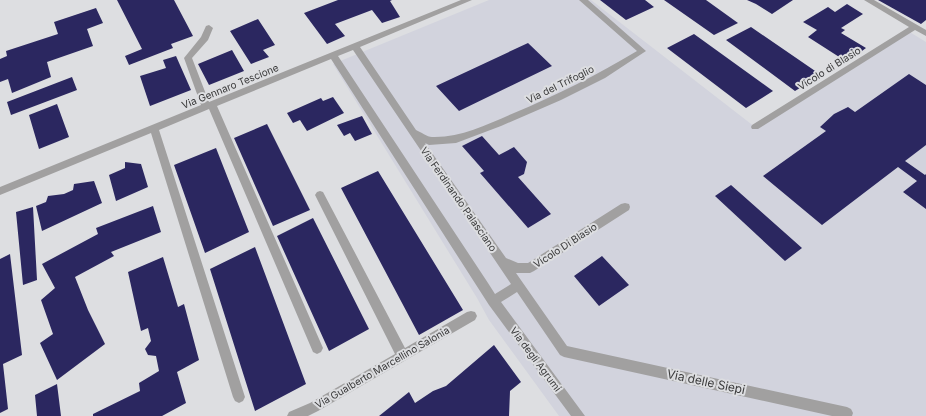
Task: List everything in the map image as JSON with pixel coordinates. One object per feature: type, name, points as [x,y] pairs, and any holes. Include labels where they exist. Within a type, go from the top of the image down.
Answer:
[{"type":"street","name":"Via Gennaro Tescione","points":[[0,191],[468,0]]},
{"type":"street","name":"Via del Trifoglio","points":[[412,131],[429,141],[456,139],[498,124],[558,98],[602,76],[642,51],[583,0]]},
{"type":"street","points":[[868,0],[915,27],[925,31]]},
{"type":"street","name":"Vicolo di Blasio","points":[[755,127],[915,27]]},
{"type":"street","points":[[209,28],[205,38],[188,58],[317,348]]},
{"type":"street","name":"Via Ferdinando Palasciano","points":[[355,46],[564,351]]},
{"type":"street","points":[[333,55],[493,301],[519,285]]},
{"type":"street","points":[[154,129],[239,397]]},
{"type":"street","points":[[320,195],[402,355]]},
{"type":"street","name":"Vicolo Di Blasio","points":[[502,261],[517,268],[530,268],[625,207]]},
{"type":"street","name":"Via degli Agrumi","points":[[493,301],[579,416]]},
{"type":"street","name":"Via Gualberto Marcellino Salonia","points":[[293,416],[314,407],[471,316]]},
{"type":"street","name":"Via delle Siepi","points":[[564,351],[847,413]]},
{"type":"shaded area","points":[[489,0],[591,0],[755,127],[908,31],[926,42],[926,416],[559,416],[489,320],[477,298],[333,64]]},
{"type":"building","points":[[117,0],[174,0],[193,36],[171,44],[173,48],[129,65],[125,56],[142,49]]},
{"type":"building","points":[[338,0],[392,0],[390,1],[400,17],[382,23],[372,10],[335,24],[345,36],[327,44],[304,13]]},
{"type":"building","points":[[600,0],[645,0],[654,7],[626,20]]},
{"type":"building","points":[[664,0],[706,0],[738,23],[714,35]]},
{"type":"building","points":[[747,0],[793,0],[772,14]]},
{"type":"building","points":[[878,0],[926,0],[926,20],[921,24]]},
{"type":"building","points":[[847,4],[863,14],[841,28],[845,30],[841,33],[866,48],[847,62],[808,37],[817,30],[803,22],[828,7],[835,12]]},
{"type":"building","points":[[96,8],[103,23],[87,29],[93,46],[47,62],[51,77],[12,93],[8,79],[0,82],[0,59],[7,56],[6,51],[58,34],[54,22]]},
{"type":"building","points":[[258,19],[275,45],[263,50],[269,57],[251,64],[230,31]]},
{"type":"building","points":[[751,27],[821,75],[795,91],[726,40]]},
{"type":"building","points":[[694,34],[773,91],[746,108],[667,48]]},
{"type":"building","points":[[528,43],[552,66],[459,111],[436,86]]},
{"type":"building","points":[[232,50],[244,71],[209,85],[198,64]]},
{"type":"building","points":[[176,56],[191,90],[150,106],[140,76],[166,68],[163,60]]},
{"type":"building","points":[[909,74],[926,85],[926,145],[905,161],[925,175],[926,174],[926,209],[903,192],[917,181],[898,167],[822,225],[763,176],[826,131],[820,127],[834,114],[848,107],[855,112]]},
{"type":"building","points":[[72,77],[77,90],[11,115],[7,102]]},
{"type":"building","points":[[333,97],[344,113],[307,131],[300,120],[293,123],[287,113],[321,98],[323,101]]},
{"type":"building","points":[[57,104],[69,137],[39,149],[29,115]]},
{"type":"building","points":[[362,116],[372,134],[355,141],[350,133],[344,136],[337,125]]},
{"type":"building","points":[[267,124],[310,210],[273,226],[234,138]]},
{"type":"building","points":[[482,136],[499,155],[514,147],[527,162],[524,174],[518,177],[551,214],[528,228],[480,173],[484,171],[462,146]]},
{"type":"building","points":[[216,148],[249,232],[205,253],[174,165]]},
{"type":"building","points":[[125,162],[141,164],[148,187],[116,201],[109,175],[125,168]]},
{"type":"building","points":[[378,171],[463,310],[419,335],[341,188]]},
{"type":"building","points":[[94,181],[102,203],[42,231],[36,206],[46,202],[48,196],[64,194],[73,190],[74,184]]},
{"type":"building","points":[[731,185],[802,248],[785,261],[715,196]]},
{"type":"building","points":[[153,206],[161,232],[111,252],[114,256],[75,277],[88,310],[105,344],[57,380],[40,343],[53,334],[41,300],[55,288],[42,264],[98,234],[96,228]]},
{"type":"building","points":[[33,207],[37,280],[23,285],[16,212]]},
{"type":"building","points":[[313,218],[369,329],[329,351],[277,236]]},
{"type":"building","points":[[255,247],[306,384],[255,411],[210,269]]},
{"type":"building","points":[[10,254],[22,355],[3,364],[8,409],[0,413],[0,259]]},
{"type":"building","points":[[602,256],[629,285],[599,306],[574,276]]},
{"type":"building","points":[[163,257],[178,307],[184,304],[199,360],[177,372],[186,403],[162,416],[93,416],[93,414],[140,391],[139,383],[159,371],[156,356],[148,355],[145,349],[151,341],[148,328],[141,331],[128,272]]},
{"type":"building","points":[[494,345],[521,382],[510,391],[509,416],[379,416],[409,392],[415,403],[433,391],[446,386]]},
{"type":"building","points":[[57,384],[61,416],[37,416],[35,395]]}]
